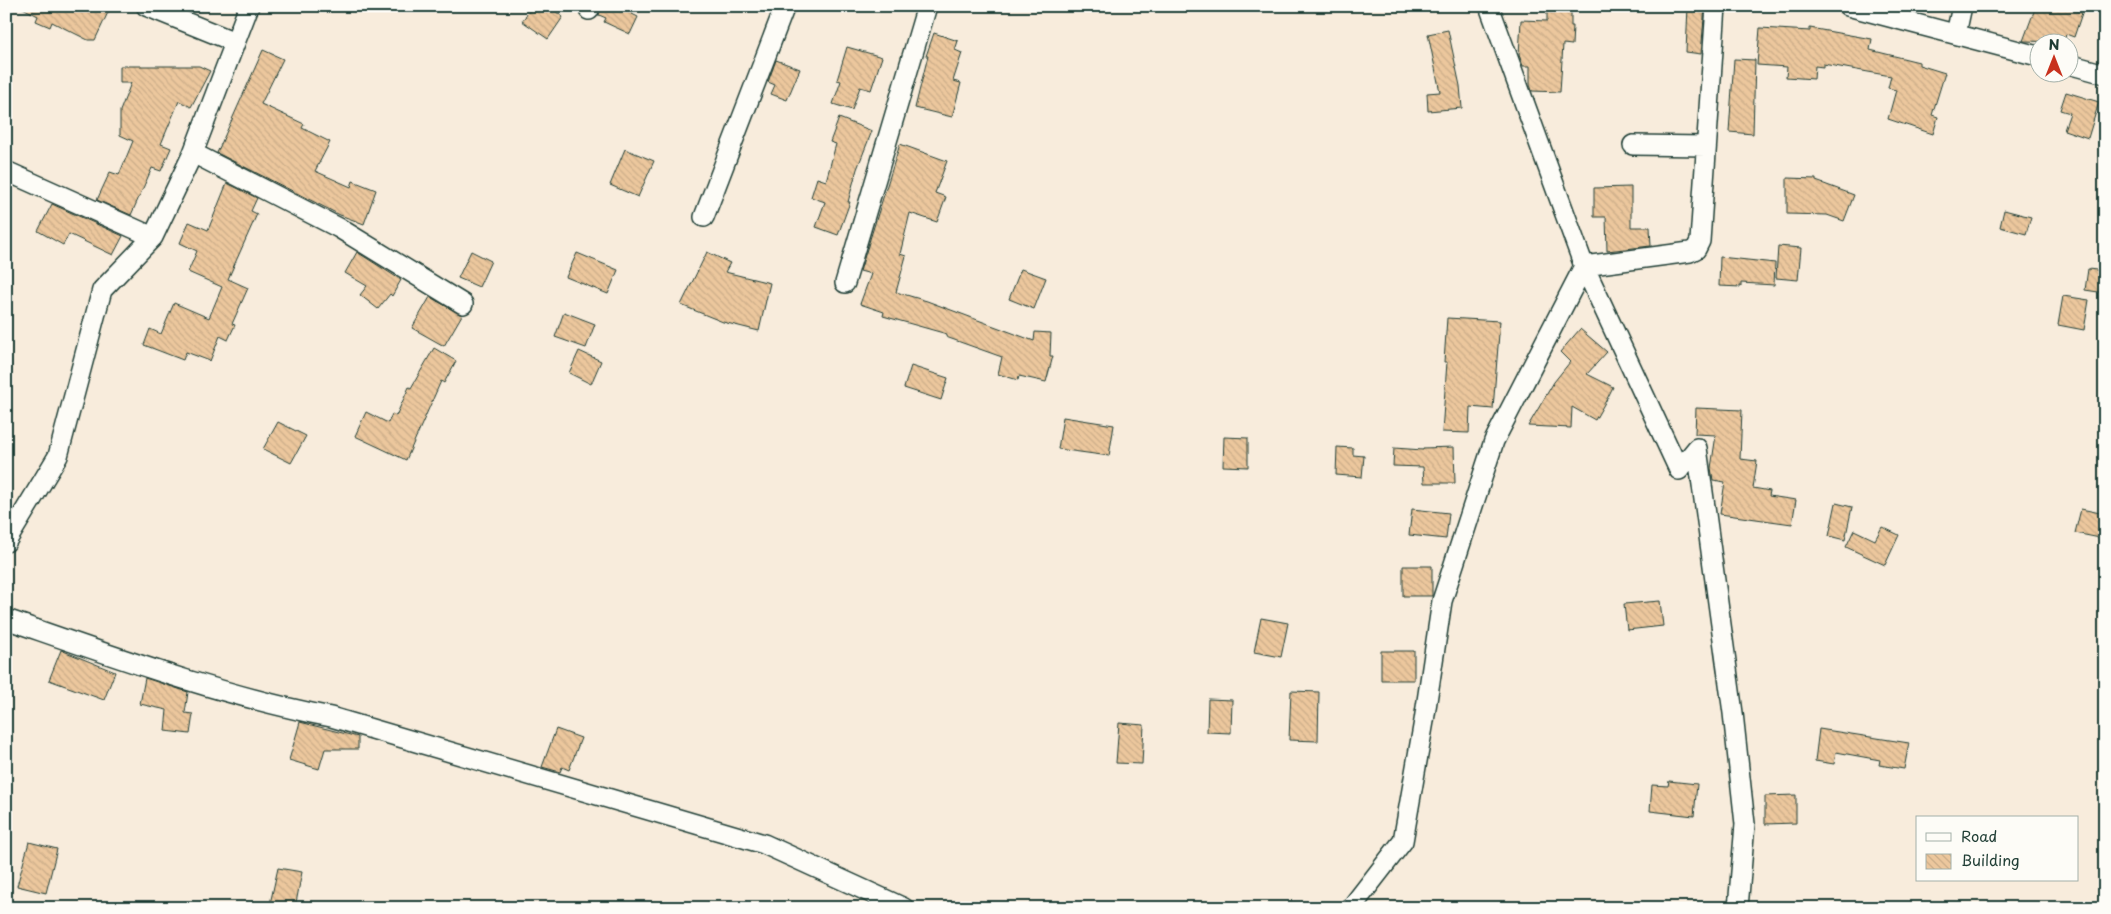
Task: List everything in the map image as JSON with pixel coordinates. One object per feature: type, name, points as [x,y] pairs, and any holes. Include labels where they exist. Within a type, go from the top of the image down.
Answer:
[{"type":"street","points":[[146,6],[236,42]]},
{"type":"street","points":[[6,542],[58,456],[102,290],[152,237],[193,153],[249,6]]},
{"type":"street","points":[[704,216],[785,6]]},
{"type":"street","points":[[844,283],[927,6]]},
{"type":"street","points":[[1488,6],[1584,266],[1679,470],[1697,448],[1733,714],[1745,824],[1738,908]]},
{"type":"street","points":[[1584,266],[1690,252],[1696,249],[1700,241],[1716,6]]},
{"type":"street","points":[[1848,6],[2028,53]]},
{"type":"street","points":[[1956,34],[1962,6]]},
{"type":"street","points":[[2078,67],[2105,74]]},
{"type":"street","points":[[1633,145],[1706,146]]},
{"type":"street","points":[[193,153],[339,228],[463,304]]},
{"type":"street","points":[[6,171],[152,237]]},
{"type":"street","points":[[1351,908],[1403,841],[1442,601],[1494,441],[1584,266]]},
{"type":"street","points":[[6,618],[168,676],[295,710],[331,717],[764,844],[904,908]]},
{"type":"building","points":[[19,6],[111,6],[95,40],[88,40],[52,22],[50,27],[36,21],[38,16]]},
{"type":"building","points":[[533,6],[548,6],[563,17],[548,39],[522,21]]},
{"type":"building","points":[[601,6],[635,6],[632,14],[638,17],[630,34],[604,22],[606,18],[599,15]]},
{"type":"building","points":[[1547,6],[1571,6],[1572,45],[1563,44],[1560,92],[1532,91],[1530,66],[1523,66],[1519,55],[1521,20],[1547,21]]},
{"type":"building","points":[[1688,6],[1705,6],[1701,54],[1686,52]]},
{"type":"building","points":[[2036,6],[2060,6],[2082,13],[2076,32],[2028,32],[2028,41],[2023,41]]},
{"type":"building","points":[[1760,28],[1810,31],[1810,28],[1872,39],[1870,50],[1919,62],[1919,65],[1945,73],[1932,115],[1938,117],[1933,134],[1888,119],[1896,90],[1888,88],[1891,76],[1823,64],[1823,67],[1815,66],[1814,79],[1786,77],[1787,67],[1757,65]]},
{"type":"building","points":[[1448,30],[1460,86],[1462,108],[1428,111],[1427,93],[1440,92],[1428,34]]},
{"type":"building","points":[[934,33],[958,41],[955,50],[962,53],[953,81],[961,83],[952,117],[915,108],[928,56],[926,56]]},
{"type":"building","points":[[847,47],[882,57],[871,90],[860,87],[852,110],[833,104],[841,81],[837,80]]},
{"type":"building","points":[[263,50],[283,59],[261,104],[304,124],[302,128],[330,142],[315,171],[351,187],[353,181],[376,190],[364,224],[340,215],[217,153]]},
{"type":"building","points":[[1734,59],[1755,60],[1753,134],[1729,132]]},
{"type":"building","points":[[776,60],[800,69],[787,100],[771,94],[775,85],[768,82]]},
{"type":"building","points":[[120,66],[199,66],[210,71],[191,107],[179,101],[161,144],[171,148],[161,171],[152,168],[131,215],[97,200],[110,172],[119,175],[133,141],[120,135],[120,111],[131,83],[120,83]]},
{"type":"building","points":[[2066,92],[2099,102],[2088,138],[2064,130],[2070,113],[2060,110]]},
{"type":"building","points":[[839,118],[872,131],[857,169],[848,202],[850,202],[838,235],[816,227],[825,202],[811,197],[817,178],[826,181],[836,144],[830,142]]},
{"type":"building","points":[[900,144],[947,161],[935,193],[946,197],[937,222],[910,213],[900,254],[906,256],[896,292],[927,301],[1034,341],[1035,332],[1051,333],[1050,356],[1053,356],[1046,382],[1019,376],[1018,380],[998,374],[1002,357],[946,337],[947,334],[883,316],[884,312],[860,304],[871,274],[860,271]]},
{"type":"building","points":[[625,149],[654,161],[638,197],[610,185]]},
{"type":"building","points":[[1787,178],[1816,179],[1816,181],[1854,195],[1844,221],[1827,215],[1787,214]]},
{"type":"building","points":[[227,183],[257,198],[251,211],[257,214],[228,279],[248,288],[232,324],[235,325],[228,340],[220,336],[210,361],[186,352],[183,360],[144,345],[150,329],[161,334],[174,303],[209,318],[222,287],[188,272],[197,251],[180,243],[189,222],[208,230]]},
{"type":"building","points":[[1631,187],[1631,227],[1650,227],[1651,246],[1607,251],[1606,217],[1594,217],[1594,188]]},
{"type":"building","points":[[52,204],[123,236],[113,255],[69,234],[63,245],[38,231]]},
{"type":"building","points":[[2004,210],[2031,217],[2026,234],[2000,227]]},
{"type":"building","points":[[1778,246],[1801,248],[1798,280],[1776,278]]},
{"type":"building","points":[[471,251],[491,261],[479,287],[458,278]]},
{"type":"building","points":[[357,252],[401,280],[392,296],[390,294],[378,309],[360,295],[367,286],[345,273]]},
{"type":"building","points":[[707,252],[730,263],[725,272],[770,283],[759,331],[723,322],[681,305]]},
{"type":"building","points":[[577,253],[618,270],[608,294],[566,277]]},
{"type":"building","points":[[1720,257],[1775,263],[1774,285],[1741,283],[1741,287],[1719,286]]},
{"type":"building","points":[[1021,269],[1046,278],[1034,309],[1009,299]]},
{"type":"building","points":[[2088,269],[2105,271],[2105,293],[2085,290]]},
{"type":"building","points":[[2063,296],[2089,300],[2084,330],[2058,325]]},
{"type":"building","points":[[430,297],[462,315],[444,346],[412,328]]},
{"type":"building","points":[[564,312],[595,324],[586,348],[555,337]]},
{"type":"building","points":[[1447,318],[1500,321],[1493,409],[1470,407],[1469,433],[1442,432],[1447,362],[1444,362]]},
{"type":"building","points":[[1580,329],[1607,352],[1587,374],[1613,387],[1608,397],[1595,420],[1572,407],[1571,428],[1528,426],[1554,382],[1570,362],[1560,352]]},
{"type":"building","points":[[434,348],[456,361],[444,383],[441,381],[406,460],[355,436],[366,412],[388,423],[392,414],[396,416],[409,387],[411,388]]},
{"type":"building","points":[[579,351],[601,361],[591,384],[569,373]]},
{"type":"building","points":[[911,366],[948,378],[941,400],[904,388]]},
{"type":"building","points":[[1696,408],[1742,410],[1740,459],[1757,461],[1753,488],[1770,491],[1769,496],[1796,500],[1792,524],[1720,514],[1725,482],[1713,480],[1711,468],[1716,435],[1695,434]]},
{"type":"building","points":[[1063,417],[1114,425],[1109,456],[1058,449]]},
{"type":"building","points":[[278,422],[306,436],[291,463],[263,449]]},
{"type":"building","points":[[1224,437],[1248,438],[1248,467],[1223,466]]},
{"type":"building","points":[[1337,447],[1353,448],[1353,455],[1364,456],[1362,477],[1336,475]]},
{"type":"building","points":[[1454,447],[1455,483],[1424,483],[1423,467],[1393,466],[1394,448],[1423,450],[1423,448]]},
{"type":"building","points":[[1836,503],[1852,507],[1845,540],[1829,536]]},
{"type":"building","points":[[1412,509],[1449,513],[1446,539],[1409,535]]},
{"type":"building","points":[[2081,509],[2105,514],[2105,539],[2075,533]]},
{"type":"building","points":[[1882,527],[1899,535],[1885,565],[1846,547],[1854,530],[1875,540]]},
{"type":"building","points":[[1403,566],[1432,566],[1432,596],[1403,596]]},
{"type":"building","points":[[1660,601],[1663,626],[1627,630],[1624,604]]},
{"type":"building","points":[[1261,618],[1288,623],[1281,657],[1254,652]]},
{"type":"building","points":[[61,650],[115,672],[104,700],[49,680]]},
{"type":"building","points":[[1381,651],[1414,651],[1414,680],[1381,680]]},
{"type":"building","points":[[145,678],[188,692],[185,713],[193,714],[190,734],[165,731],[167,710],[140,704]]},
{"type":"building","points":[[1291,691],[1319,692],[1318,741],[1289,740]]},
{"type":"building","points":[[1208,699],[1232,700],[1231,733],[1207,732]]},
{"type":"building","points":[[300,722],[358,737],[358,749],[325,749],[319,769],[289,760]]},
{"type":"building","points":[[1119,723],[1144,725],[1142,764],[1116,763]]},
{"type":"building","points":[[556,729],[581,738],[569,770],[562,767],[560,772],[542,767]]},
{"type":"building","points":[[1819,729],[1909,743],[1904,769],[1879,765],[1880,760],[1836,752],[1834,764],[1815,761]]},
{"type":"building","points":[[1669,781],[1697,784],[1694,816],[1650,811],[1652,785],[1668,786]]},
{"type":"building","points":[[1796,795],[1796,823],[1765,824],[1765,796]]},
{"type":"building","points":[[29,842],[57,849],[46,893],[17,886]]},
{"type":"building","points":[[278,868],[302,872],[295,908],[270,904]]}]
